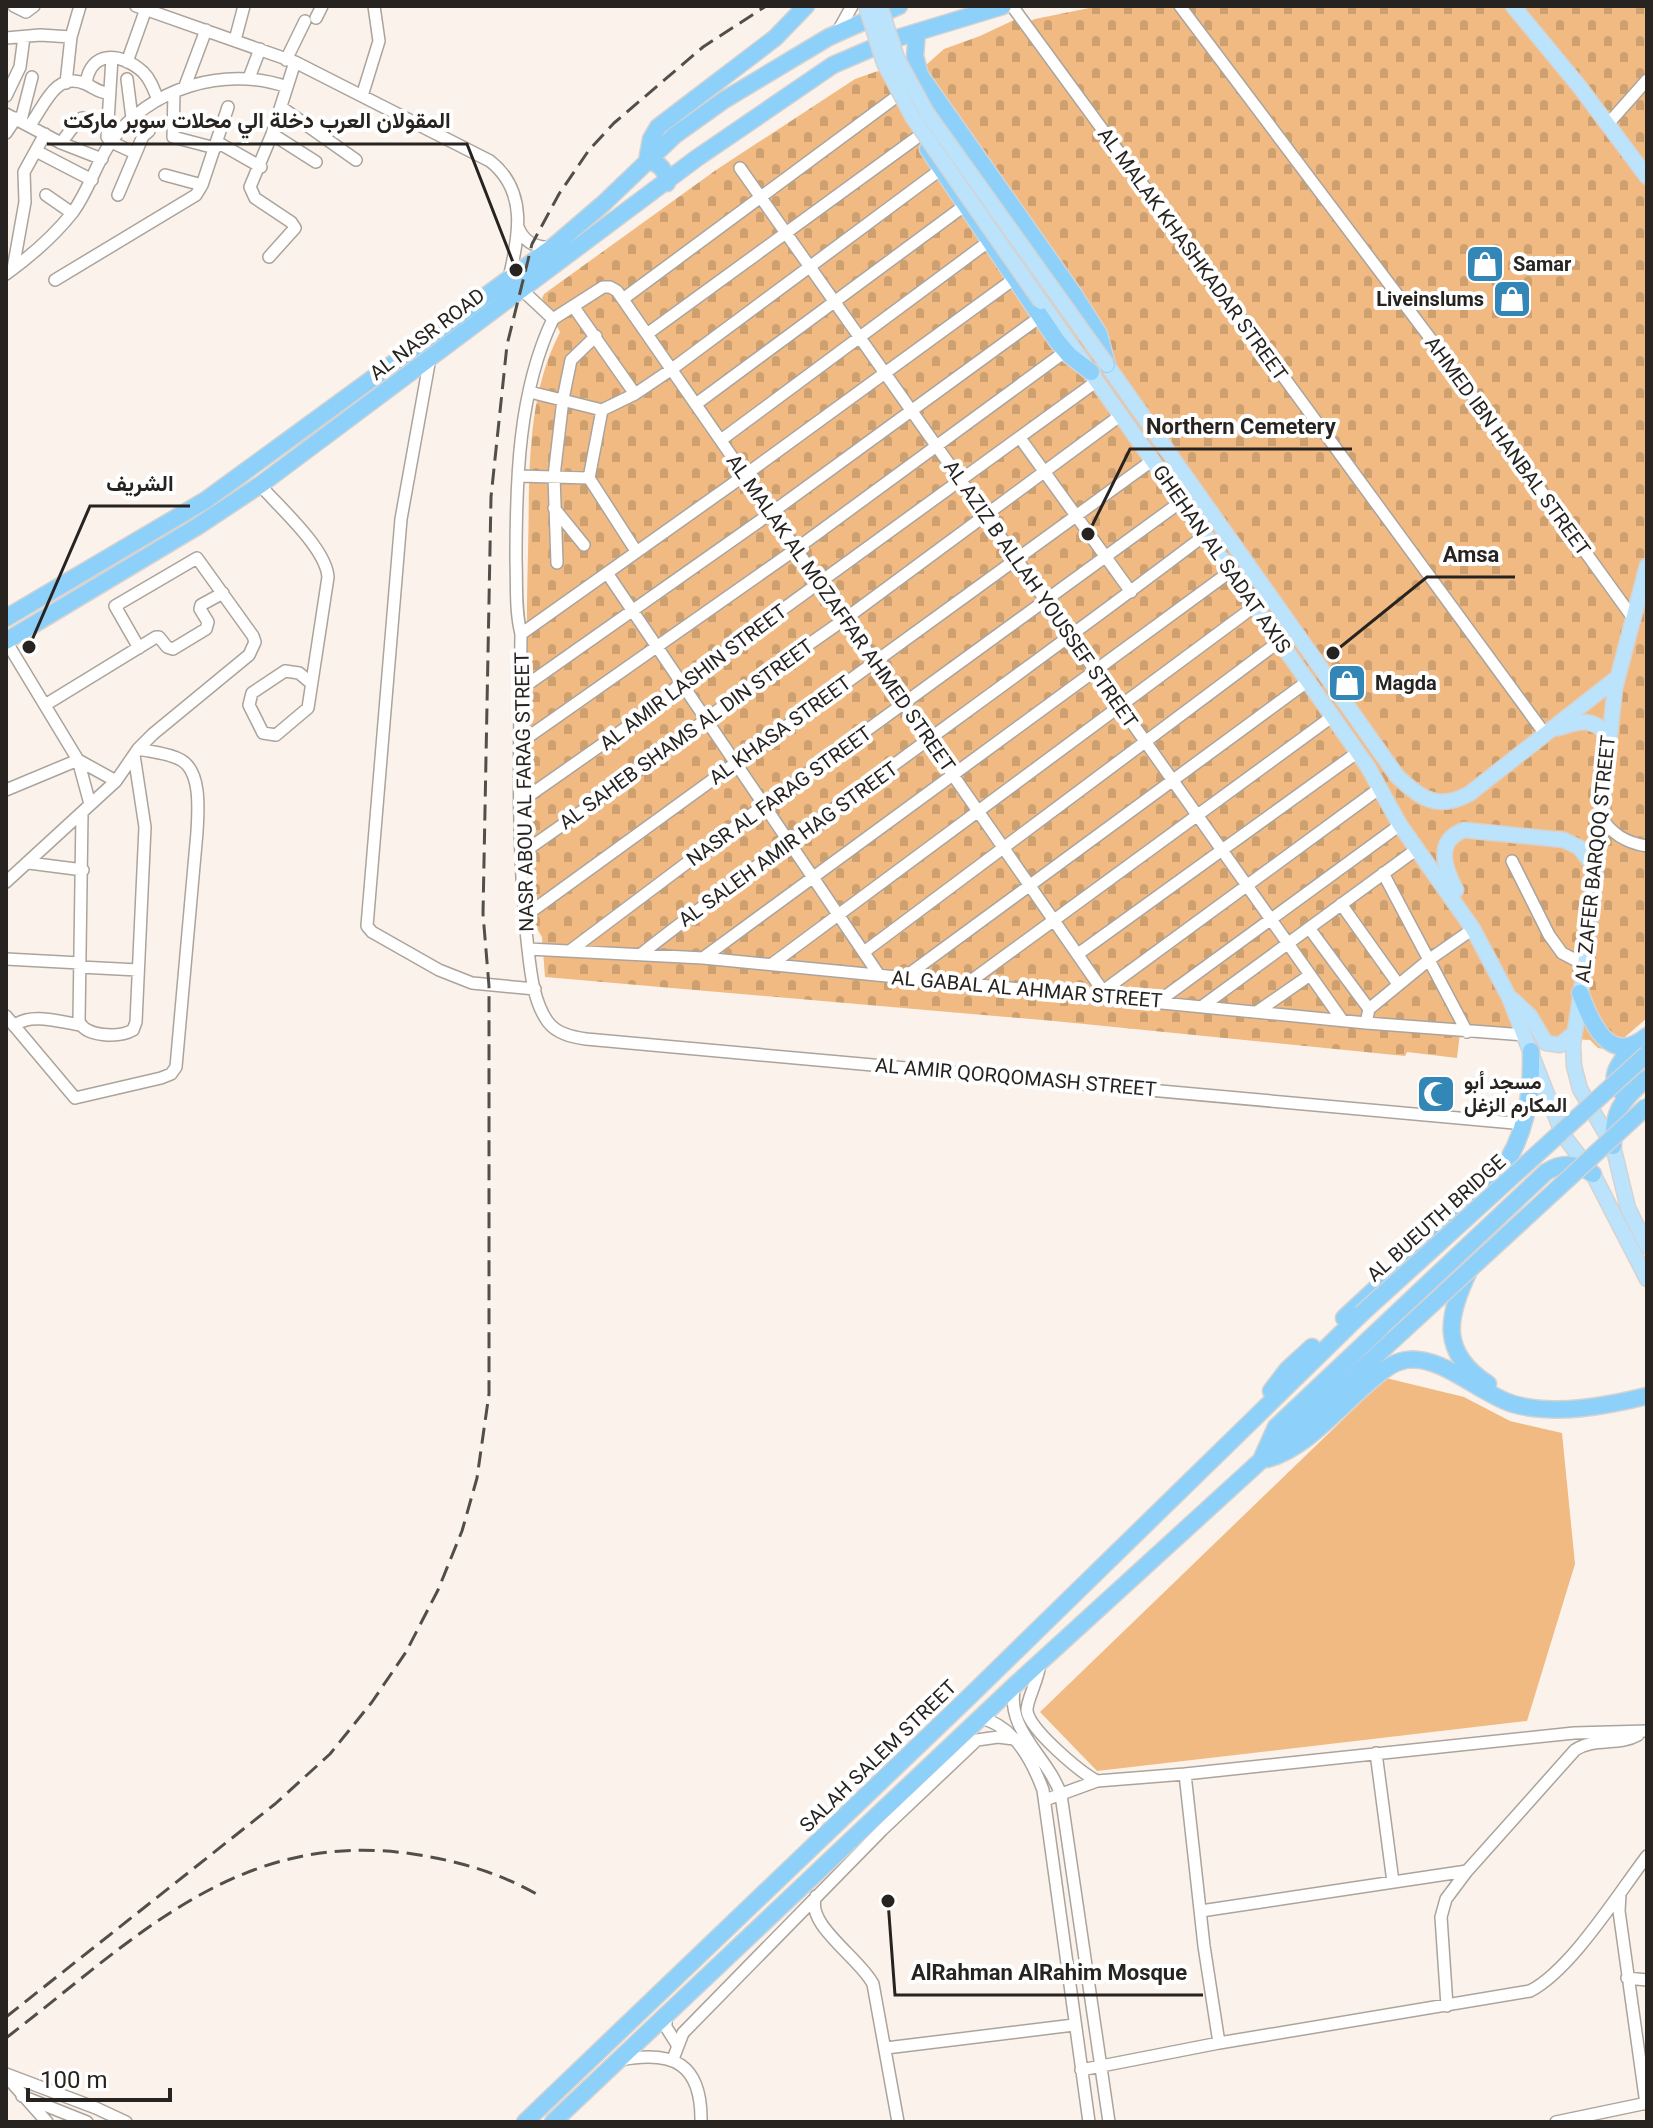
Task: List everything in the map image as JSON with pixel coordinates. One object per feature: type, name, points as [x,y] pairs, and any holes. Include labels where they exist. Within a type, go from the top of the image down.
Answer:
[{"type":"highway","name":"AL NASR ROAD","points":[[6,641],[198,526],[260,485],[430,358],[604,203],[675,135],[774,68],[836,34],[899,6]]},
{"type":"highway","name":"AL NASR ROAD","points":[[6,618],[206,500],[833,65],[917,32],[1003,6]]},
{"type":"highway","points":[[667,183],[664,170],[647,161],[651,139],[663,123],[775,38],[804,9]]},
{"type":"highway","points":[[917,32],[915,48],[918,69],[1096,329],[1107,365]]},
{"type":"highway","points":[[858,53],[878,65],[940,170],[988,242],[1066,351],[1094,377]]},
{"type":"highway","points":[[887,81],[893,70],[900,66],[910,65],[918,69]]},
{"type":"highway","points":[[675,135],[680,148],[697,158]]},
{"type":"highway","points":[[1580,993],[1599,1035],[1615,1045],[1642,1045]]},
{"type":"highway","points":[[1257,1417],[1272,1389],[1287,1370],[1498,1175],[1517,1145],[1525,1124],[1530,1098],[1528,1043]]},
{"type":"highway","points":[[1631,1093],[1619,1090],[1614,1075],[1642,1045]]},
{"type":"highway","name":"AL BUEUTH BRIDGE","points":[[1257,1417],[1642,1045]]},
{"type":"highway","points":[[1613,1146],[1616,1113],[1647,1078]]},
{"type":"highway","points":[[1262,1460],[1647,1106]]},
{"type":"highway","points":[[1517,1145],[1536,1153],[1546,1172]]},
{"type":"highway","points":[[1262,1460],[1276,1427],[1546,1172],[1557,1166],[1570,1165],[1582,1167],[1593,1174]]},
{"type":"highway","points":[[1469,1271],[1455,1300],[1451,1330],[1456,1350],[1471,1372],[1499,1390],[1529,1397],[1573,1398],[1647,1385]]},
{"type":"highway","points":[[1262,1460],[1292,1449],[1382,1371],[1403,1360],[1428,1362],[1500,1399],[1531,1408],[1585,1407],[1647,1396]]},
{"type":"highway","name":"SALAH SALEM STREET","points":[[525,2122],[1257,1417]]},
{"type":"highway","name":"SALAH SALEM STREET","points":[[553,2122],[1015,1685],[1262,1460]]},
{"type":"main road","name":"GHEHAN AL SADAT AXIS","points":[[866,6],[884,63],[913,118],[1358,752],[1400,825],[1459,906]]},
{"type":"main road","name":"GHEHAN AL SADAT AXIS","points":[[880,6],[897,58],[927,113],[1397,776],[1423,798],[1439,802],[1455,800],[1475,790],[1618,677]]},
{"type":"main road","points":[[1513,6],[1647,177]]},
{"type":"main road","name":"AL ZAFER BARQOQ STREET","points":[[1647,566],[1618,677],[1608,736],[1585,965],[1574,1033],[1574,1066],[1580,1089],[1613,1146],[1628,1208],[1647,1246]]},
{"type":"main road","points":[[1545,734],[1584,721],[1600,727],[1608,736]]},
{"type":"main road","points":[[1595,867],[1580,848],[1564,840],[1464,830],[1450,838],[1444,853],[1445,867],[1457,893],[1459,906],[1509,997],[1563,1135],[1593,1174],[1647,1279]]},
{"type":"main road","points":[[1509,997],[1530,1016],[1546,1043],[1560,1045],[1574,1033]]},
{"type":"street","points":[[14,6],[26,12],[34,6]]},
{"type":"street","points":[[66,83],[71,37],[80,6]]},
{"type":"street","points":[[235,40],[244,6]]},
{"type":"street","points":[[269,257],[295,228],[252,195],[250,187],[261,167],[281,107],[290,61],[311,20],[322,6]]},
{"type":"street","points":[[362,96],[379,41],[374,6]]},
{"type":"street","points":[[836,34],[852,6]]},
{"type":"street","name":"AL MALAK KHASHKADAR STREET","points":[[1012,6],[1545,734]]},
{"type":"street","name":"AHMED IBN HANBAL STREET","points":[[1180,6],[1448,362],[1633,618]]},
{"type":"street","points":[[127,62],[143,7],[172,12],[206,30],[290,61],[490,161],[501,169],[515,193],[519,214],[515,283],[553,319],[607,286],[614,288],[623,299],[896,97]]},
{"type":"street","points":[[206,30],[179,89],[173,137],[216,145],[261,167]]},
{"type":"street","points":[[6,96],[20,67],[24,37]]},
{"type":"street","points":[[6,38],[71,37]]},
{"type":"street","points":[[249,78],[260,49]]},
{"type":"street","points":[[86,84],[87,71],[92,63],[100,58],[112,58],[142,71],[152,84],[158,100]]},
{"type":"street","points":[[112,58],[107,137],[135,153]]},
{"type":"street","points":[[6,133],[18,119],[32,77]]},
{"type":"street","points":[[10,272],[47,241],[72,213],[111,142],[132,118],[158,100],[179,89],[224,79],[249,78],[287,87]]},
{"type":"street","points":[[127,79],[132,118]]},
{"type":"street","points":[[1607,125],[1647,80]]},
{"type":"street","points":[[18,119],[42,109],[53,89],[66,83],[86,84],[101,93],[109,93]]},
{"type":"street","points":[[55,280],[186,203],[202,185],[228,107]]},
{"type":"street","points":[[281,107],[356,160]]},
{"type":"street","points":[[61,143],[82,118],[107,121]]},
{"type":"street","points":[[18,119],[61,143],[102,159]]},
{"type":"street","points":[[118,195],[143,136],[149,131]]},
{"type":"street","points":[[10,272],[25,202],[24,172],[45,134]]},
{"type":"street","points":[[272,134],[316,162]]},
{"type":"street","points":[[647,334],[919,136]]},
{"type":"street","points":[[36,151],[92,180]]},
{"type":"street","name":"AL AZIZ B ALLAH YOUSSEF STREET","points":[[740,168],[1342,1020]]},
{"type":"street","points":[[530,392],[602,410],[635,394],[940,170]]},
{"type":"street","points":[[165,175],[202,185]]},
{"type":"street","points":[[46,195],[72,213]]},
{"type":"street","points":[[696,404],[964,206]]},
{"type":"street","points":[[517,226],[523,237],[532,244],[554,246]]},
{"type":"street","points":[[721,440],[988,242]]},
{"type":"street","points":[[521,634],[1014,279]]},
{"type":"street","name":"AL MALAK AL MOZAFFAR AHMED STREET","points":[[623,299],[1105,994]]},
{"type":"street","points":[[573,306],[635,394]]},
{"type":"street","points":[[521,689],[771,513],[1040,317]]},
{"type":"street","name":"NASR ABOU AL FARAG STREET","points":[[535,989],[525,916],[521,854],[521,634],[517,614],[519,476],[530,392],[542,345],[553,319]]},
{"type":"street","points":[[557,563],[554,476],[563,399],[571,360],[596,336]]},
{"type":"street","points":[[521,742],[796,549],[1066,351]]},
{"type":"street","points":[[430,358],[401,519],[367,926],[372,932],[453,976],[472,983],[535,989]]},
{"type":"street","name":"AL AMIR LASHIN STREET","points":[[520,802],[647,713],[681,683],[1020,438],[1094,377]]},
{"type":"street","points":[[602,410],[589,478],[636,551]]},
{"type":"street","name":"AL SAHEB SHAMS AL DIN STREET","points":[[521,854],[1121,415]]},
{"type":"street","points":[[1020,438],[1131,592]]},
{"type":"street","name":"AL KHASA STREET","points":[[525,916],[1153,460]]},
{"type":"street","points":[[519,476],[589,478]]},
{"type":"street","points":[[260,485],[320,554],[328,569],[311,683],[304,713],[276,735],[263,733],[249,705],[252,693],[285,671],[299,673],[311,683]]},
{"type":"street","name":"NASR AL FARAG STREET","points":[[571,950],[764,805],[1182,501]]},
{"type":"street","points":[[554,507],[584,545]]},
{"type":"street","name":"AL SALEH AMIR HAG STREET","points":[[641,954],[789,842],[1072,637],[1205,535]]},
{"type":"street","points":[[6,882],[116,781],[136,752],[169,720],[249,655],[255,642],[197,558],[119,602],[115,609],[139,648]]},
{"type":"street","points":[[703,958],[1231,571]]},
{"type":"street","points":[[607,573],[879,975]]},
{"type":"street","points":[[45,705],[157,636],[173,649],[206,629],[208,622],[200,607],[223,593]]},
{"type":"street","points":[[772,964],[1255,606]]},
{"type":"street","points":[[6,641],[78,760],[86,808],[80,1025]]},
{"type":"street","points":[[864,952],[1280,641]]},
{"type":"street","points":[[905,977],[1308,681]]},
{"type":"street","points":[[968,983],[1333,716]]},
{"type":"street","points":[[10,1021],[31,1019],[80,1025],[88,1032],[125,1034],[133,1030],[136,1022],[145,827],[136,752]]},
{"type":"street","points":[[10,1021],[75,1098],[161,1078],[173,1072],[178,1062],[197,806],[189,766],[175,758],[136,752]]},
{"type":"street","points":[[1078,954],[1358,752]]},
{"type":"street","points":[[78,760],[116,781]]},
{"type":"street","points":[[6,790],[78,760]]},
{"type":"street","points":[[1105,994],[1380,788]]},
{"type":"street","points":[[1600,814],[1619,837],[1647,846]]},
{"type":"street","points":[[1159,1001],[1400,825]]},
{"type":"street","points":[[1204,1005],[1417,849]]},
{"type":"street","points":[[1512,861],[1549,935],[1562,953],[1585,965]]},
{"type":"street","points":[[29,863],[83,870]]},
{"type":"street","points":[[1383,873],[1467,1032]]},
{"type":"street","points":[[1341,904],[1398,984]]},
{"type":"street","points":[[1309,928],[1369,1009]]},
{"type":"street","points":[[1366,1023],[1369,1009],[1430,959],[1473,929]]},
{"type":"street","name":"AL GABAL AL AHMAR STREET","points":[[529,949],[703,958],[1105,994],[1467,1032],[1528,1043]]},
{"type":"street","points":[[6,959],[138,970]]},
{"type":"street","points":[[1258,1011],[1310,975]]},
{"type":"street","name":"AL AMIR QORQOMASH STREET","points":[[535,989],[548,1022],[559,1032],[586,1039],[1525,1124]]},
{"type":"street","points":[[1040,1663],[1038,1679],[1027,1706],[1030,1720],[1071,1764],[1097,1781]]},
{"type":"street","points":[[1015,1685],[1012,1704],[1016,1722],[1054,1777],[1061,1795],[1109,2122]]},
{"type":"street","points":[[980,1718],[997,1723],[1014,1739],[1036,1773],[1045,1800],[1089,2122]]},
{"type":"street","points":[[1045,1800],[1097,1781],[1574,1733],[1644,1731]]},
{"type":"street","points":[[1447,2006],[1441,1917],[1446,1899],[1467,1871],[1575,1750],[1586,1744],[1631,1738],[1644,1731]]},
{"type":"street","points":[[673,2059],[683,2033],[816,1896],[977,1740],[998,1737],[1014,1739]]},
{"type":"street","points":[[1376,1753],[1393,1882]]},
{"type":"street","points":[[1185,1774],[1219,2043]]},
{"type":"street","points":[[1081,2070],[1219,2043],[1518,1994],[1542,1985],[1569,1959],[1647,1856]]},
{"type":"street","points":[[1201,1911],[1467,1871]]},
{"type":"street","points":[[1556,2122],[1647,2104],[1627,1978],[1619,1911],[1620,1891]]},
{"type":"street","points":[[816,1896],[813,1910],[818,1922],[868,1974],[886,2048],[898,2122]]},
{"type":"street","points":[[789,1926],[800,1921],[818,1922]]},
{"type":"street","points":[[1627,1978],[1647,1980]]},
{"type":"street","points":[[666,2014],[666,2027],[678,2046]]},
{"type":"street","points":[[886,2048],[1074,2025]]},
{"type":"street","points":[[620,2060],[648,2056],[673,2059],[692,2077],[698,2094],[701,2122]]},
{"type":"street","points":[[6,2075],[22,2096],[49,2121]]},
{"type":"street","points":[[6,2075],[126,2122]]},
{"type":"street","points":[[22,2096],[87,2122]]},
{"type":"green space","points":[[1099,6],[1647,6],[1647,1018],[1610,1050],[1598,1048],[1590,1040],[1460,1033],[1457,1058],[1407,1052],[1405,1056],[1054,1021],[545,977],[542,937],[531,919],[528,891],[527,679],[532,439],[541,385],[560,332],[542,298],[544,294],[716,170],[855,79],[878,71],[885,75],[926,65],[944,49],[1014,20],[1019,26],[1035,19]]},
{"type":"green space","points":[[1386,1378],[1464,1397],[1510,1421],[1562,1433],[1575,1564],[1527,1721],[1097,1771],[1040,1712]]},
{"type":"railway","points":[[6,2017],[275,1804],[330,1754],[372,1702],[406,1652],[438,1590],[462,1531],[477,1478],[489,1394],[489,986],[483,914],[491,497],[507,345],[532,244],[559,194],[589,150],[614,123],[703,47],[766,6]]},
{"type":"railway","points":[[6,2038],[99,1964],[192,1900],[241,1875],[294,1858],[351,1850],[413,1854],[479,1869],[540,1896]]},
{"type":"place","name":"Samar","points":[[1485,264]]},
{"type":"place","name":"المقولان العرب دخلة الي محلات سوبر ماركت","points":[[516,270]]},
{"type":"place","name":"Liveinslums","points":[[1512,299]]},
{"type":"place","name":"Northern Cemetery","points":[[1088,534]]},
{"type":"place","name":"الشريف","points":[[29,647]]},
{"type":"place","name":"Amsa","points":[[1333,653]]},
{"type":"place","name":"Magda","points":[[1347,683]]},
{"type":"place","name":"مسجد أبو المكارم الزغل","points":[[1436,1094]]},
{"type":"place","name":"AlRahman AlRahim Mosque","points":[[888,1901]]}]
